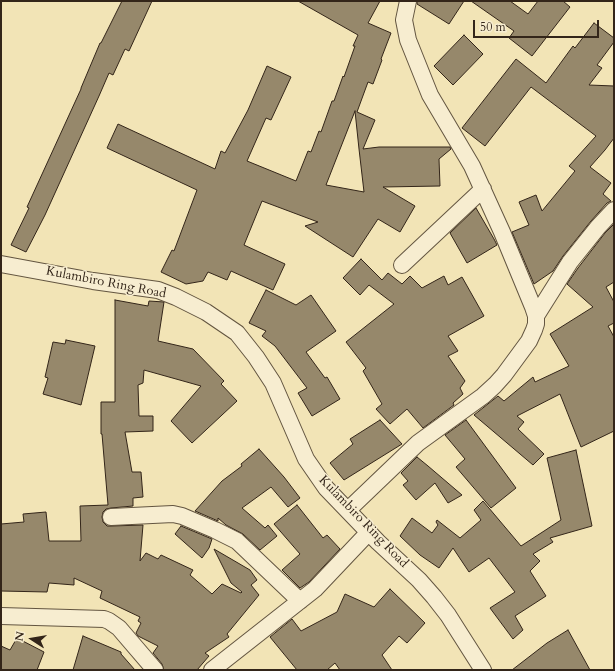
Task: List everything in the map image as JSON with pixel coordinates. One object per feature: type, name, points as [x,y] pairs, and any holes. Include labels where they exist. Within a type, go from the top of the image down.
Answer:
[{"type":"street","points":[[348,510],[418,443],[483,396],[495,385],[529,341],[536,324],[536,316],[533,306],[502,232],[472,166],[430,95],[408,40],[404,20],[408,1]]},
{"type":"street","points":[[402,265],[482,189]]},
{"type":"street","points":[[536,316],[570,262],[598,227],[614,210]]},
{"type":"street","name":"Kulambiro Ring Road","points":[[1,264],[158,290],[206,312],[237,334],[256,357],[273,384],[306,459],[326,488],[419,580],[434,597],[483,670]]},
{"type":"street","points":[[111,517],[173,514],[182,516],[215,530],[237,541],[300,601]]},
{"type":"street","points":[[212,670],[315,589],[370,532]]},
{"type":"street","points":[[1,616],[104,619],[119,628],[155,670]]},
{"type":"building","points":[[122,1],[152,1],[129,51],[125,49],[113,75],[109,73],[45,215],[26,252],[11,245],[29,208],[27,207],[81,89],[100,43]]},
{"type":"building","points":[[298,1],[380,1],[368,23],[391,33],[373,84],[368,82],[357,112],[375,120],[363,149],[379,147],[450,147],[451,149],[439,159],[440,186],[383,187],[415,206],[400,232],[378,219],[353,257],[305,226],[318,222],[262,201],[244,245],[285,264],[273,290],[231,271],[227,280],[208,272],[203,281],[186,284],[161,272],[172,250],[174,251],[197,190],[107,148],[118,124],[215,169],[221,151],[225,153],[248,110],[267,66],[291,77],[271,120],[266,118],[247,161],[296,181],[308,151],[311,152],[319,131],[321,132],[332,101],[334,101],[343,76],[344,77],[355,46],[353,46],[358,35]],"holes":[[[355,111],[364,192],[326,185]]]},
{"type":"building","points":[[417,1],[464,1],[449,24],[417,4]]},
{"type":"building","points":[[471,1],[510,1],[528,14],[538,1],[563,1],[570,7],[532,56],[509,38],[514,31]]},
{"type":"building","points":[[594,23],[614,38],[614,42],[597,65],[602,68],[589,85],[614,86],[614,138],[590,167],[611,183],[603,194],[611,201],[607,203],[591,221],[553,271],[534,284],[512,232],[529,225],[519,202],[536,195],[542,211],[575,171],[569,166],[596,136],[531,87],[485,146],[462,128],[516,59],[546,83],[573,46],[575,48]]},
{"type":"building","points":[[464,35],[483,54],[453,85],[434,66]]},
{"type":"building","points":[[476,208],[497,245],[467,263],[450,233]]},
{"type":"building","points":[[614,224],[614,282],[606,287],[614,302],[614,323],[608,326],[614,337],[614,431],[581,447],[560,394],[517,416],[524,422],[518,429],[544,454],[533,465],[474,415],[498,396],[504,401],[533,377],[535,382],[569,366],[550,334],[593,307],[567,284],[605,233]]},
{"type":"building","points":[[361,259],[382,280],[388,273],[402,284],[410,276],[422,288],[444,276],[448,285],[462,277],[484,316],[448,336],[458,351],[448,356],[465,381],[460,388],[463,394],[453,403],[454,405],[423,428],[407,409],[390,424],[376,409],[382,404],[363,371],[366,368],[346,342],[394,304],[369,285],[360,295],[343,278]]},
{"type":"building","points":[[266,290],[296,305],[311,295],[336,331],[306,352],[325,378],[327,377],[340,399],[312,416],[298,393],[307,388],[275,346],[262,336],[266,331],[249,323]]},
{"type":"building","points":[[115,300],[148,306],[149,301],[164,302],[158,341],[193,349],[224,381],[221,384],[237,401],[192,443],[171,421],[201,386],[144,370],[143,383],[138,385],[139,416],[153,416],[153,431],[125,432],[132,472],[141,472],[143,497],[133,498],[133,506],[106,509],[103,512],[102,517],[103,522],[107,526],[143,525],[140,561],[146,553],[158,559],[161,555],[193,570],[190,575],[212,594],[222,584],[241,593],[242,592],[231,583],[214,549],[250,570],[257,580],[251,585],[259,595],[227,634],[229,637],[205,653],[209,656],[197,670],[164,670],[162,664],[153,653],[158,646],[138,636],[136,633],[141,623],[138,621],[140,617],[100,598],[102,591],[74,578],[74,585],[49,583],[47,592],[1,591],[1,524],[24,522],[23,514],[46,512],[49,541],[81,541],[80,506],[108,505],[101,434],[101,402],[115,402]]},
{"type":"building","points":[[66,340],[95,346],[81,405],[43,394],[48,378],[45,377],[53,342],[65,344]]},
{"type":"building","points":[[380,420],[402,444],[344,480],[330,463],[353,444],[350,439]]},
{"type":"building","points":[[466,420],[516,488],[491,508],[456,467],[465,459],[445,435]]},
{"type":"building","points":[[259,449],[284,477],[300,498],[288,507],[271,487],[242,508],[265,528],[268,525],[277,536],[260,550],[243,534],[226,525],[218,518],[218,521],[195,511],[222,481],[242,466],[241,464]]},
{"type":"building","points":[[576,450],[592,526],[550,538],[553,542],[533,554],[540,561],[530,571],[546,596],[515,616],[523,630],[513,639],[490,608],[515,592],[489,558],[469,572],[453,548],[439,568],[420,555],[400,536],[412,518],[432,533],[438,525],[436,522],[437,520],[460,538],[481,520],[474,510],[483,501],[521,546],[561,520],[547,458]]},
{"type":"building","points":[[417,457],[462,495],[448,503],[435,483],[416,500],[403,485],[408,481],[401,473]]},
{"type":"building","points":[[297,505],[323,538],[327,535],[340,549],[309,582],[300,588],[282,570],[300,554],[274,524]]},
{"type":"building","points":[[181,526],[212,539],[209,548],[202,558],[175,534]]},
{"type":"building","points":[[390,589],[425,623],[407,643],[399,636],[382,655],[392,670],[340,670],[335,663],[327,670],[297,670],[270,637],[292,619],[301,631],[337,612],[345,594],[374,607]]},
{"type":"building","points":[[568,630],[590,670],[512,670],[547,643]]},
{"type":"building","points":[[83,636],[121,652],[121,654],[135,670],[73,670]]},
{"type":"building","points":[[17,638],[44,652],[37,670],[1,670],[1,646],[10,650]]}]
